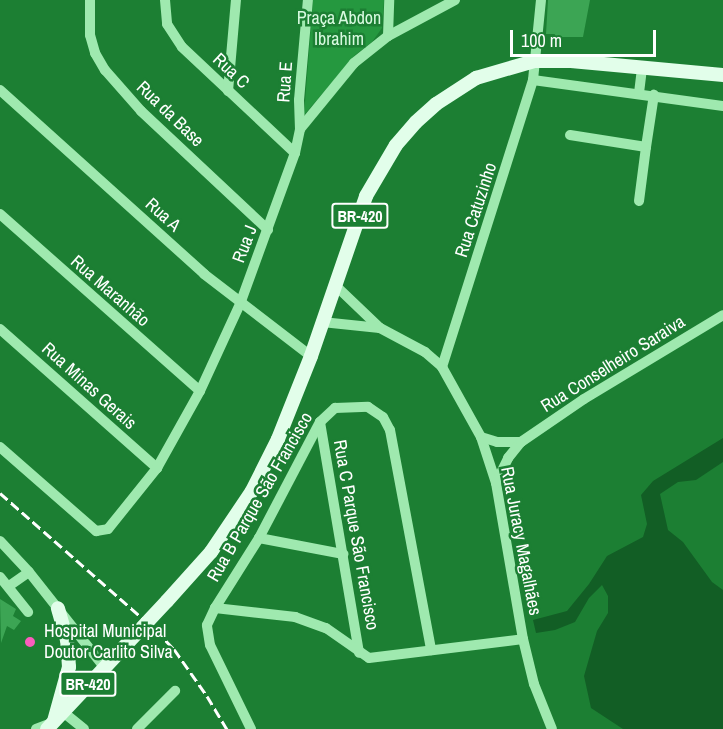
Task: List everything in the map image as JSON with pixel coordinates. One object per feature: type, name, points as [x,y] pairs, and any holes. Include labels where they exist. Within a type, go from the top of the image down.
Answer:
[{"type":"main road","name":"BR-420","points":[[55,721],[211,552],[247,500],[278,439],[311,356],[366,196],[396,145],[416,122],[436,104],[476,78],[534,61],[642,67],[723,75]]},
{"type":"main road","points":[[55,721],[69,668],[67,640],[58,608]]},
{"type":"street","points":[[77,0],[90,1]]},
{"type":"street","name":"Rua C","points":[[165,0],[167,24],[174,36],[228,91],[295,153]]},
{"type":"street","points":[[228,91],[236,0]]},
{"type":"street","name":"Rua E","points":[[300,129],[299,100],[308,0]]},
{"type":"street","points":[[388,36],[389,0]]},
{"type":"street","name":"Rua J","points":[[0,447],[96,531],[108,529],[157,468],[200,391],[240,304],[295,153],[300,129],[354,63],[388,36],[455,0]]},
{"type":"street","name":"Rua Catuzinho","points":[[442,367],[533,80],[541,0]]},
{"type":"street","name":"Rua da Base","points":[[90,1],[90,34],[95,53],[105,70],[141,111],[268,230]]},
{"type":"street","points":[[639,93],[642,67]]},
{"type":"street","points":[[533,80],[723,106]]},
{"type":"street","name":"Rua A","points":[[0,90],[240,304],[311,356]]},
{"type":"street","points":[[639,201],[654,95]]},
{"type":"street","points":[[570,135],[646,147]]},
{"type":"street","name":"Rua Maranhão","points":[[0,213],[200,391]]},
{"type":"street","points":[[335,285],[380,328]]},
{"type":"street","name":"Rua Conselheiro Saraiva","points":[[496,483],[508,458],[521,442],[584,399],[723,315]]},
{"type":"street","points":[[322,322],[380,328]]},
{"type":"street","name":"Rua Juracy Magalhães","points":[[380,328],[424,352],[442,367],[481,437],[496,483],[523,639],[534,684],[552,729]]},
{"type":"street","name":"Rua Minas Gerais","points":[[0,329],[157,468]]},
{"type":"street","name":"Rua B Parque São Francisco","points":[[251,729],[207,635],[207,625],[215,608],[259,538],[320,422],[335,408],[368,407],[377,411],[387,423],[431,650]]},
{"type":"street","name":"Rua C Parque São Francisco","points":[[320,422],[359,653]]},
{"type":"street","points":[[481,437],[497,442],[521,442]]},
{"type":"street","points":[[259,538],[343,554]]},
{"type":"street","points":[[0,541],[29,572],[104,667]]},
{"type":"street","points":[[9,586],[29,572]]},
{"type":"street","points":[[0,577],[28,612]]},
{"type":"street","points":[[215,608],[294,617],[326,628],[369,658],[523,639]]},
{"type":"street","points":[[137,729],[175,691]]},
{"type":"street","points":[[36,729],[55,721],[84,729]]},
{"type":"green space","name":"Praça Abdon Ibrahim","points":[[313,0],[384,0],[382,28],[372,42],[355,55],[304,115]]},
{"type":"shaded area","points":[[723,438],[723,462],[696,480],[678,482],[660,494],[668,530],[683,542],[712,582],[723,590],[723,729],[623,729],[591,708],[584,676],[597,631],[608,613],[608,596],[602,585],[589,598],[575,622],[555,630],[536,633],[533,620],[567,611],[589,584],[607,556],[643,537],[647,524],[641,495],[653,481]]},
{"type":"building","points":[[548,0],[590,0],[583,37],[554,37],[555,34],[546,34]]},
{"type":"building","points":[[0,599],[16,609],[13,616],[21,621],[14,630],[7,626],[1,643]]},
{"type":"railway","points":[[0,493],[156,630],[174,649],[227,729]]},
{"type":"place","name":"Hospital Municipal Doutor Carlito Silva","points":[[30,642]]}]
